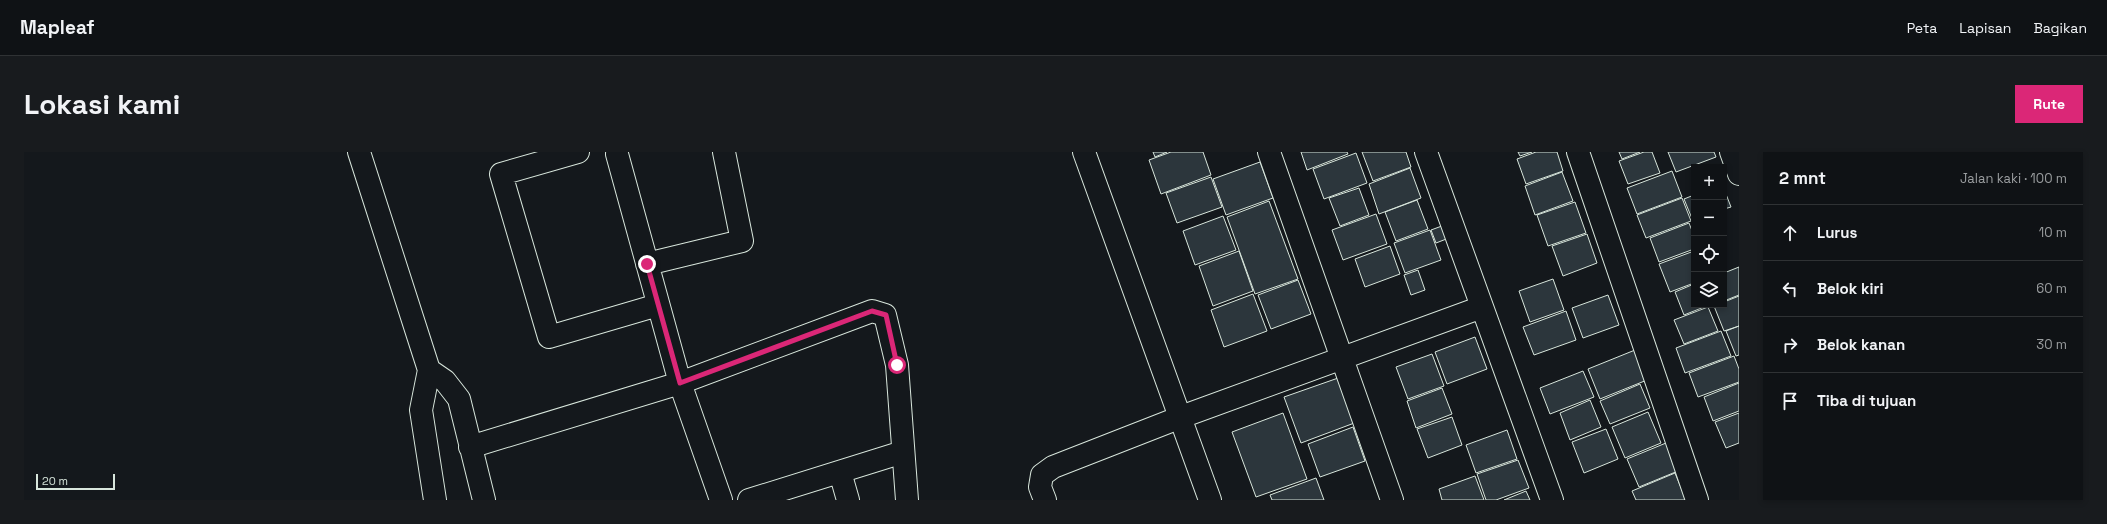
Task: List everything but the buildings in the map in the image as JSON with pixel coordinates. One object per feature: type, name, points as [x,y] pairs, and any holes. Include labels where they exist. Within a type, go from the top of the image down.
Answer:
[{"type":"street","points":[[359,152],[429,370],[421,410],[435,500]]},
{"type":"street","points":[[578,152],[501,174],[549,337],[658,305]]},
{"type":"street","points":[[647,264],[742,241],[724,152]]},
{"type":"street","points":[[1084,152],[1210,500]]},
{"type":"street","points":[[1269,152],[1392,500]]},
{"type":"street","points":[[1426,152],[1552,500]]},
{"type":"street","points":[[1578,152],[1697,500]]},
{"type":"street","points":[[1731,152],[1739,174]]},
{"type":"street","points":[[617,153],[680,383],[721,500]]},
{"type":"street","points":[[1045,500],[1040,487],[1042,475],[1053,467],[1342,356],[1482,306]]},
{"type":"street","points":[[470,447],[680,383],[872,311],[886,315],[897,365],[907,500]]},
{"type":"street","points":[[429,370],[445,381],[459,399],[484,500]]},
{"type":"street","points":[[749,500],[903,452]]},
{"type":"street","points":[[840,472],[848,500]]},
{"type":"route","points":[[647,264],[680,383],[872,311],[886,315],[897,365]]}]
